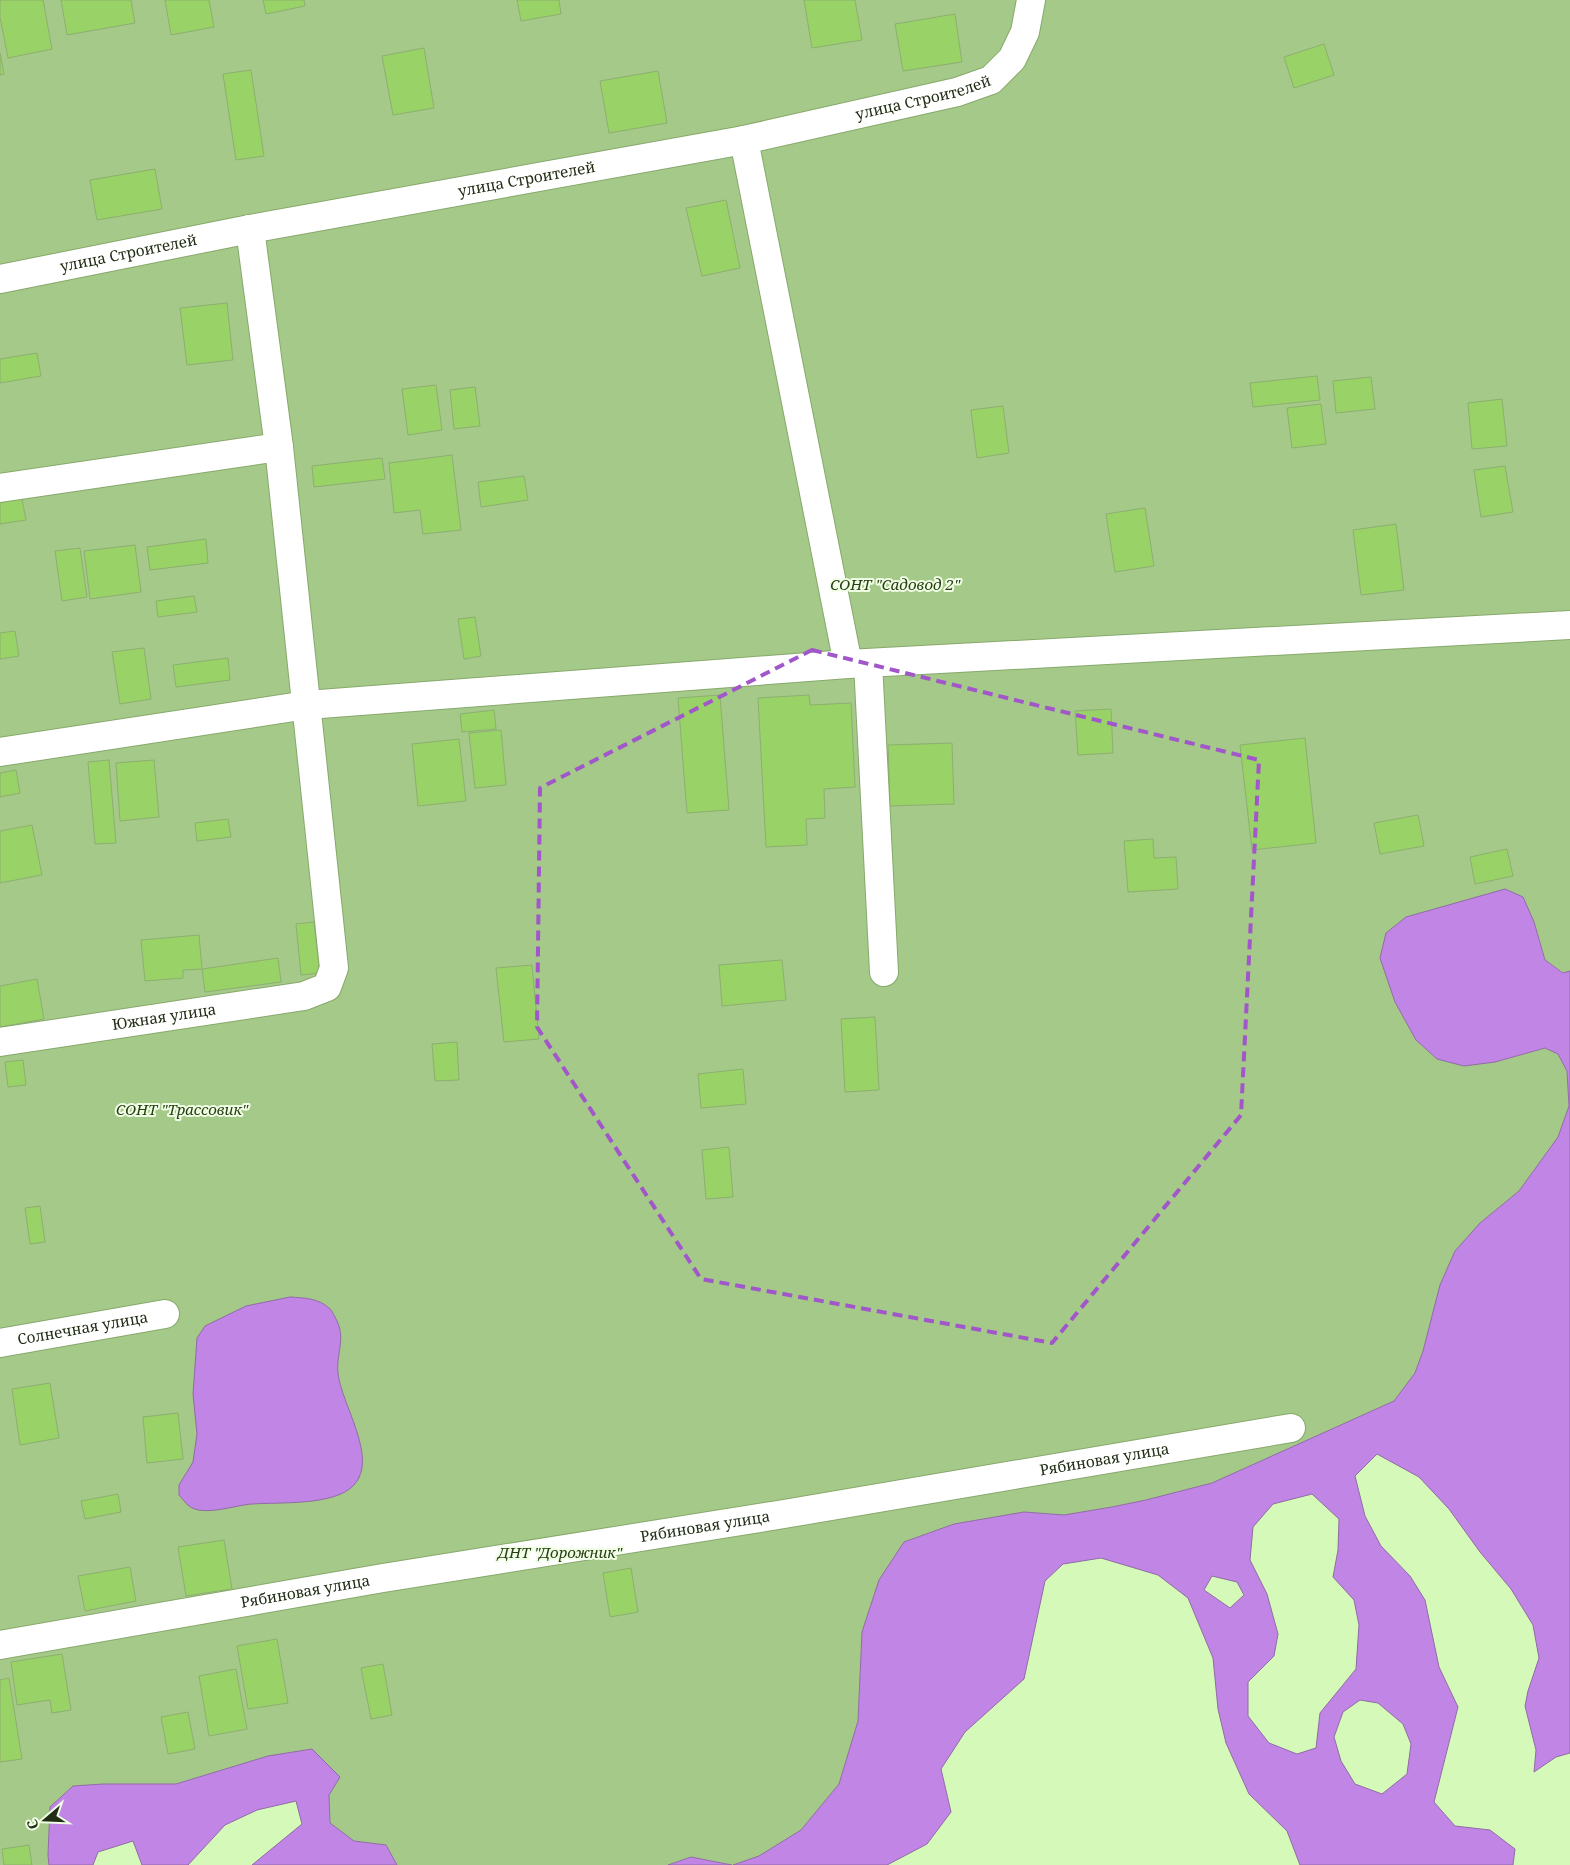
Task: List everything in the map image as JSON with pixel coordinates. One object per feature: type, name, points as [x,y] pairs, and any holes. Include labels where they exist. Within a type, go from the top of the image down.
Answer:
[{"type":"street","name":"улица Строителей","points":[[0,279],[250,229],[744,140],[957,92],[991,80],[1012,59],[1025,32],[1031,0]]},
{"type":"street","points":[[744,140],[858,663],[884,972]]},
{"type":"street","points":[[250,229],[279,447],[308,705]]},
{"type":"street","points":[[0,488],[279,447]]},
{"type":"street","points":[[0,752],[308,705],[858,663],[1570,625]]},
{"type":"street","name":"Южная улица","points":[[0,1042],[304,996],[327,987],[334,968],[308,705]]},
{"type":"street","name":"Солнечная улица","points":[[0,1342],[165,1314]]},
{"type":"street","name":"Рябиновая улица","points":[[0,1645],[373,1580],[778,1515],[1291,1428]]},
{"type":"highlighted area","points":[[812,650],[1259,760],[1241,1115],[1052,1343],[701,1279],[537,1027],[540,788]]},
{"type":"green space","name":"СОНТ \"Садовод 2\"","points":[[0,0],[1570,0],[1570,971],[1564,973],[1545,960],[1534,922],[1395,1002],[1416,1040],[1437,1059],[1495,1062],[1545,1048],[1558,1054],[1567,1071],[1569,1106],[1558,1137],[1519,1191],[1480,1223],[1415,1373],[1394,1401],[1212,1483],[1146,1500],[1064,1515],[1024,1512],[954,1524],[904,1542],[862,1632],[858,1721],[839,1784],[801,1830],[759,1856],[733,1865],[691,1857],[668,1865],[397,1865],[386,1845],[354,1841],[330,1823],[329,1795],[268,1756],[176,1784],[73,1786],[50,1807],[49,1865],[0,1865]]},
{"type":"shaded area","points":[[1505,889],[1523,897],[1534,922],[1545,960],[1563,973],[1570,971],[1570,1753],[1556,1757],[1534,1772],[1536,1750],[1525,1706],[1539,1658],[1533,1625],[1511,1589],[1480,1552],[1449,1509],[1419,1477],[1377,1454],[1355,1476],[1365,1516],[1381,1546],[1410,1576],[1425,1600],[1439,1667],[1458,1707],[1434,1802],[1455,1826],[1490,1830],[1515,1849],[1513,1865],[1300,1865],[1287,1831],[1249,1794],[1226,1743],[1218,1709],[1213,1658],[1188,1598],[1158,1575],[1101,1558],[1063,1564],[1045,1581],[1024,1679],[965,1732],[941,1769],[951,1812],[927,1844],[887,1865],[733,1865],[759,1856],[801,1830],[839,1784],[858,1721],[862,1632],[879,1580],[904,1542],[954,1524],[1024,1512],[1064,1515],[1146,1500],[1212,1483],[1394,1401],[1415,1373],[1423,1351],[1440,1285],[1455,1251],[1480,1223],[1519,1191],[1558,1137],[1569,1106],[1567,1071],[1558,1054],[1545,1048],[1495,1062],[1464,1066],[1437,1059],[1416,1040],[1395,1002],[1380,958],[1386,933],[1406,917]],"holes":[[[1312,1494],[1339,1519],[1338,1550],[1333,1577],[1354,1600],[1359,1625],[1356,1669],[1320,1713],[1316,1748],[1297,1754],[1269,1743],[1248,1716],[1248,1682],[1274,1656],[1278,1634],[1267,1594],[1250,1560],[1253,1527],[1273,1504]],[[1212,1576],[1237,1582],[1244,1595],[1230,1608],[1204,1590]],[[1360,1700],[1378,1703],[1403,1724],[1411,1744],[1407,1774],[1382,1794],[1355,1784],[1341,1761],[1334,1737],[1343,1712]]]},
{"type":"shaded area","points":[[290,1297],[320,1302],[332,1311],[338,1325],[341,1338],[338,1373],[361,1446],[361,1474],[354,1485],[345,1492],[321,1500],[252,1504],[220,1510],[195,1509],[188,1505],[179,1495],[179,1485],[193,1462],[197,1434],[193,1394],[197,1338],[205,1326],[246,1306]]},
{"type":"shaded area","points":[[312,1749],[340,1777],[329,1795],[330,1823],[354,1841],[386,1845],[397,1865],[252,1865],[302,1824],[296,1801],[257,1810],[225,1825],[188,1865],[142,1865],[133,1841],[98,1852],[93,1865],[49,1865],[50,1807],[73,1786],[176,1784],[268,1756]]},
{"type":"shaded area","points":[[691,1857],[732,1865],[668,1865]]},
{"type":"building","points":[[0,0],[43,0],[52,49],[8,58],[0,17]]},
{"type":"building","points":[[61,0],[131,0],[135,23],[67,35]]},
{"type":"building","points":[[165,0],[209,0],[214,27],[171,35]]},
{"type":"building","points":[[263,0],[304,0],[305,6],[266,14]]},
{"type":"building","points":[[517,0],[559,0],[561,14],[521,21]]},
{"type":"building","points":[[804,0],[855,0],[862,40],[812,48]]},
{"type":"building","points":[[955,14],[962,62],[903,71],[895,24]]},
{"type":"building","points":[[1324,44],[1334,75],[1294,88],[1284,57]]},
{"type":"building","points":[[424,48],[434,108],[393,115],[382,56]]},
{"type":"building","points":[[0,53],[4,74],[0,75]]},
{"type":"building","points":[[251,70],[264,156],[236,160],[223,74]]},
{"type":"building","points":[[658,71],[667,123],[609,133],[600,81]]},
{"type":"building","points":[[155,169],[162,209],[97,220],[90,180]]},
{"type":"building","points":[[726,200],[740,268],[702,276],[686,208]]},
{"type":"building","points":[[227,303],[233,360],[187,365],[180,308]]},
{"type":"building","points":[[37,353],[41,376],[0,383],[0,359]]},
{"type":"building","points":[[1317,376],[1320,400],[1253,407],[1250,383]]},
{"type":"building","points":[[1371,377],[1375,409],[1336,413],[1333,381]]},
{"type":"building","points":[[436,385],[442,430],[408,435],[402,389]]},
{"type":"building","points":[[475,387],[480,426],[454,429],[450,390]]},
{"type":"building","points":[[1502,399],[1507,446],[1472,449],[1468,403]]},
{"type":"building","points":[[1321,404],[1326,444],[1292,448],[1287,408]]},
{"type":"building","points":[[1003,406],[1009,453],[977,458],[971,410]]},
{"type":"building","points":[[452,455],[461,530],[423,534],[420,510],[394,513],[389,463]]},
{"type":"building","points":[[382,458],[385,479],[314,487],[312,466]]},
{"type":"building","points":[[1505,466],[1513,512],[1481,517],[1474,470]]},
{"type":"building","points":[[524,476],[528,500],[481,507],[478,482]]},
{"type":"building","points":[[22,499],[26,520],[0,524],[0,502]]},
{"type":"building","points":[[1145,508],[1154,566],[1115,572],[1106,514]]},
{"type":"building","points":[[1396,524],[1404,590],[1361,595],[1353,530]]},
{"type":"building","points":[[206,539],[208,563],[150,570],[147,547]]},
{"type":"building","points":[[135,545],[141,592],[90,599],[84,551]]},
{"type":"building","points":[[80,548],[87,597],[62,601],[55,551]]},
{"type":"building","points":[[194,596],[197,612],[158,617],[156,601]]},
{"type":"building","points":[[475,617],[481,656],[464,659],[458,619]]},
{"type":"building","points":[[15,631],[19,656],[0,659],[0,633]]},
{"type":"building","points":[[144,648],[151,699],[120,704],[112,652]]},
{"type":"building","points":[[228,658],[230,680],[176,687],[173,665]]},
{"type":"building","points":[[720,695],[729,810],[687,813],[678,698]]},
{"type":"building","points":[[809,695],[810,705],[851,703],[855,787],[824,789],[825,818],[806,819],[807,845],[766,847],[758,698]]},
{"type":"building","points":[[1111,709],[1113,753],[1078,755],[1075,711]]},
{"type":"building","points":[[494,710],[496,729],[462,732],[460,714]]},
{"type":"building","points":[[501,730],[506,785],[475,788],[469,733]]},
{"type":"building","points":[[1305,738],[1316,843],[1252,850],[1240,745]]},
{"type":"building","points":[[459,739],[466,801],[418,806],[412,744]]},
{"type":"building","points":[[952,743],[954,804],[890,806],[888,745]]},
{"type":"building","points":[[109,760],[116,843],[95,844],[88,762]]},
{"type":"building","points":[[154,760],[159,817],[120,821],[116,763]]},
{"type":"building","points":[[16,770],[20,793],[0,797],[0,773]]},
{"type":"building","points":[[1418,815],[1424,846],[1380,854],[1374,823]]},
{"type":"building","points":[[228,819],[231,837],[197,841],[195,823]]},
{"type":"building","points":[[32,825],[42,875],[0,883],[0,831]]},
{"type":"building","points":[[1153,839],[1154,858],[1176,857],[1178,889],[1128,892],[1124,841]]},
{"type":"building","points":[[1507,849],[1513,876],[1475,884],[1470,857]]},
{"type":"building","points":[[314,922],[320,973],[301,975],[296,924]]},
{"type":"building","points":[[199,935],[202,969],[183,970],[183,978],[145,981],[141,940]]},
{"type":"building","points":[[278,958],[281,982],[205,992],[202,969]]},
{"type":"building","points":[[782,960],[786,1000],[722,1006],[719,965]]},
{"type":"building","points":[[532,965],[539,1039],[504,1042],[496,968]]},
{"type":"building","points":[[37,979],[44,1019],[0,1027],[0,986]]},
{"type":"building","points":[[875,1017],[879,1090],[845,1092],[841,1019]]},
{"type":"building","points":[[457,1042],[459,1080],[435,1081],[432,1044]]},
{"type":"building","points":[[23,1060],[26,1085],[8,1087],[5,1062]]},
{"type":"building","points":[[743,1069],[746,1104],[701,1108],[698,1074]]},
{"type":"building","points":[[729,1147],[733,1197],[706,1199],[702,1150]]},
{"type":"building","points":[[40,1206],[45,1242],[30,1244],[25,1208]]},
{"type":"building","points":[[50,1383],[59,1438],[20,1445],[12,1389]]},
{"type":"building","points":[[178,1413],[183,1459],[147,1463],[143,1417]]},
{"type":"building","points":[[118,1494],[121,1512],[85,1519],[81,1501]]},
{"type":"building","points":[[224,1540],[232,1589],[186,1596],[178,1547]]},
{"type":"building","points":[[130,1567],[136,1601],[85,1611],[78,1576]]},
{"type":"building","points":[[631,1568],[638,1612],[610,1617],[603,1573]]},
{"type":"building","points":[[277,1639],[288,1703],[248,1709],[237,1646]]},
{"type":"building","points":[[62,1654],[71,1710],[52,1713],[50,1700],[17,1705],[11,1662]]},
{"type":"building","points":[[383,1664],[392,1715],[371,1719],[361,1668]]},
{"type":"building","points":[[236,1669],[247,1729],[209,1736],[199,1676]]},
{"type":"building","points":[[9,1678],[22,1759],[0,1762],[0,1680]]},
{"type":"building","points":[[188,1712],[195,1749],[168,1754],[161,1717]]},
{"type":"building","points":[[29,1845],[32,1865],[4,1865],[2,1849]]},
{"type":"park label","name":"СОНТ \"Трассовик\"","points":[[182,1110]]},
{"type":"park label","name":"ДНТ \"Дорожник\"","points":[[560,1553]]}]
